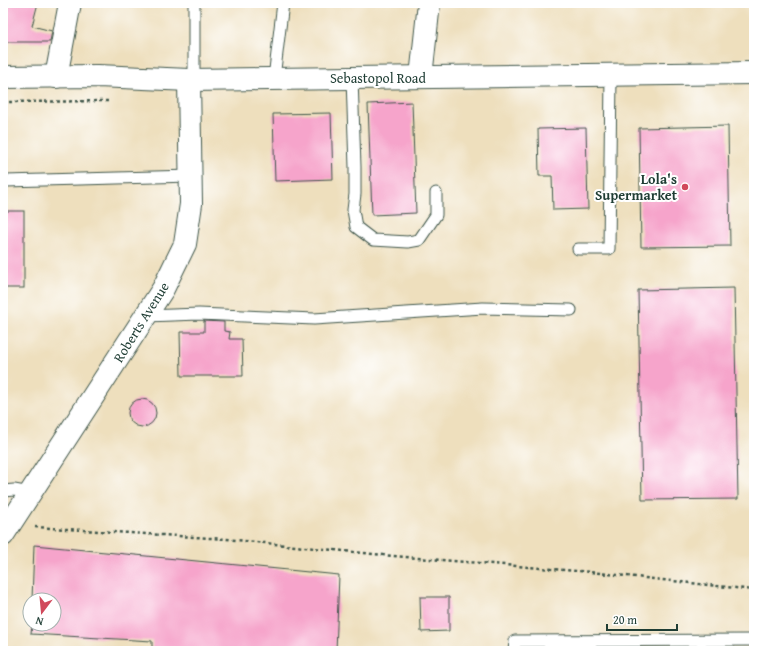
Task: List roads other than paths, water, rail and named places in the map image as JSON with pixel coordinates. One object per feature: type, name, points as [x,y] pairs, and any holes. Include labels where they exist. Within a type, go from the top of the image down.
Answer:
[{"type":"street","points":[[56,77],[70,3]]},
{"type":"street","points":[[421,77],[429,3]]},
{"type":"street","name":"Sebastopol Road","points":[[3,77],[98,76],[192,80],[754,73]]},
{"type":"street","name":"Roberts Avenue","points":[[6,530],[163,289],[185,244],[191,204],[190,176],[192,80]]},
{"type":"lane","points":[[192,80],[194,3]]},
{"type":"lane","points":[[274,78],[283,3]]},
{"type":"lane","points":[[578,249],[609,249],[611,75]]},
{"type":"lane","points":[[352,78],[355,174],[353,210],[356,227],[372,240],[408,242],[419,240],[436,215],[436,194]]},
{"type":"lane","points":[[6,181],[190,176]]},
{"type":"lane","points":[[146,316],[199,314],[314,319],[483,308],[571,310]]},
{"type":"lane","points":[[3,491],[14,490],[30,493]]},
{"type":"lane","points":[[514,651],[515,641],[754,640]]},
{"type":"place","name":"Lola's Supermarket","points":[[685,187]]}]
